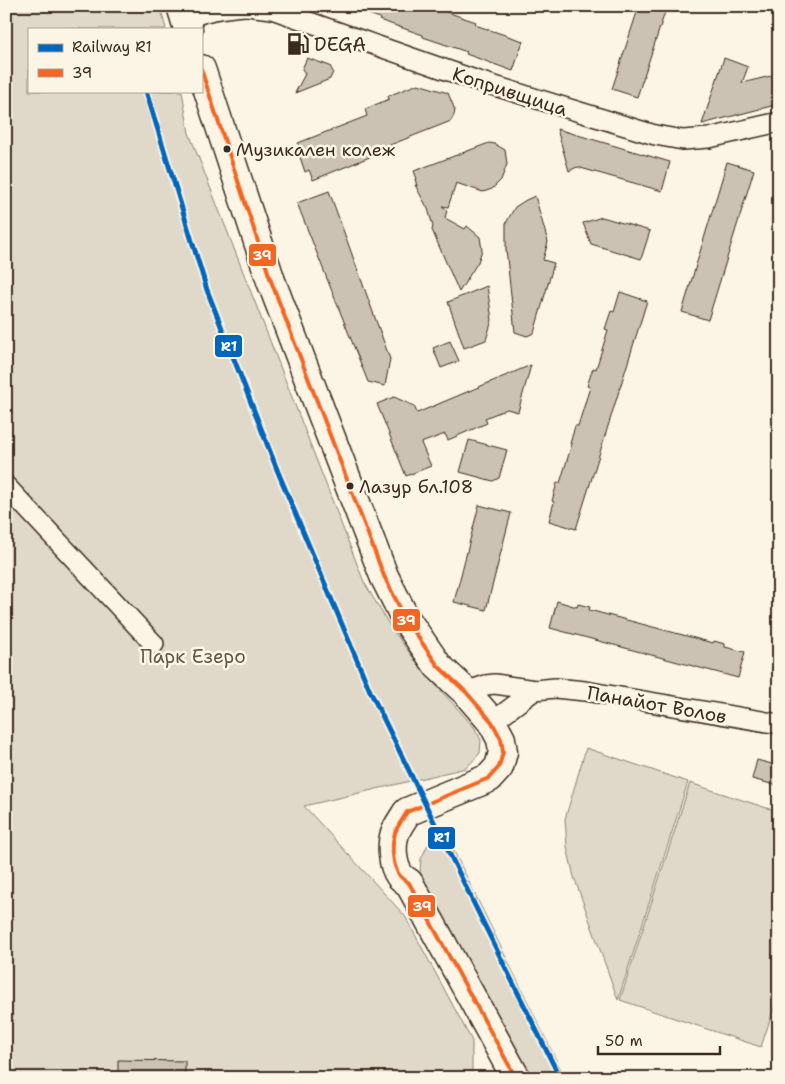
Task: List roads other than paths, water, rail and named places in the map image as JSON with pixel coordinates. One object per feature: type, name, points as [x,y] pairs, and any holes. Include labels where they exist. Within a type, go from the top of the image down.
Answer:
[{"type":"main road","points":[[202,72],[271,281],[384,576],[404,618],[438,666],[466,692],[492,722],[501,738],[503,752],[500,767],[489,778],[425,804],[411,830],[408,842],[413,872],[410,883],[516,1078]]},
{"type":"street","name":"Копривщица","points":[[185,18],[221,8],[246,6],[272,9],[474,80],[655,135],[682,140],[710,138],[779,122]]},
{"type":"street","points":[[6,486],[154,644]]},
{"type":"street","name":"Панайот Волов","points":[[466,692],[495,684],[535,690],[555,688],[585,691],[779,724]]},
{"type":"street","points":[[492,722],[535,690]]},
{"type":"rail line","name":"R1","points":[[146,92],[207,290],[278,472],[370,691],[560,1078]]},
{"type":"place","name":"DEGA","points":[[298,44]]},
{"type":"place","name":"Музикален колеж","points":[[227,149]]},
{"type":"place","name":"Лазур бл.108","points":[[350,486]]},
{"type":"park label","name":"Парк Езеро","points":[[193,656]]}]
